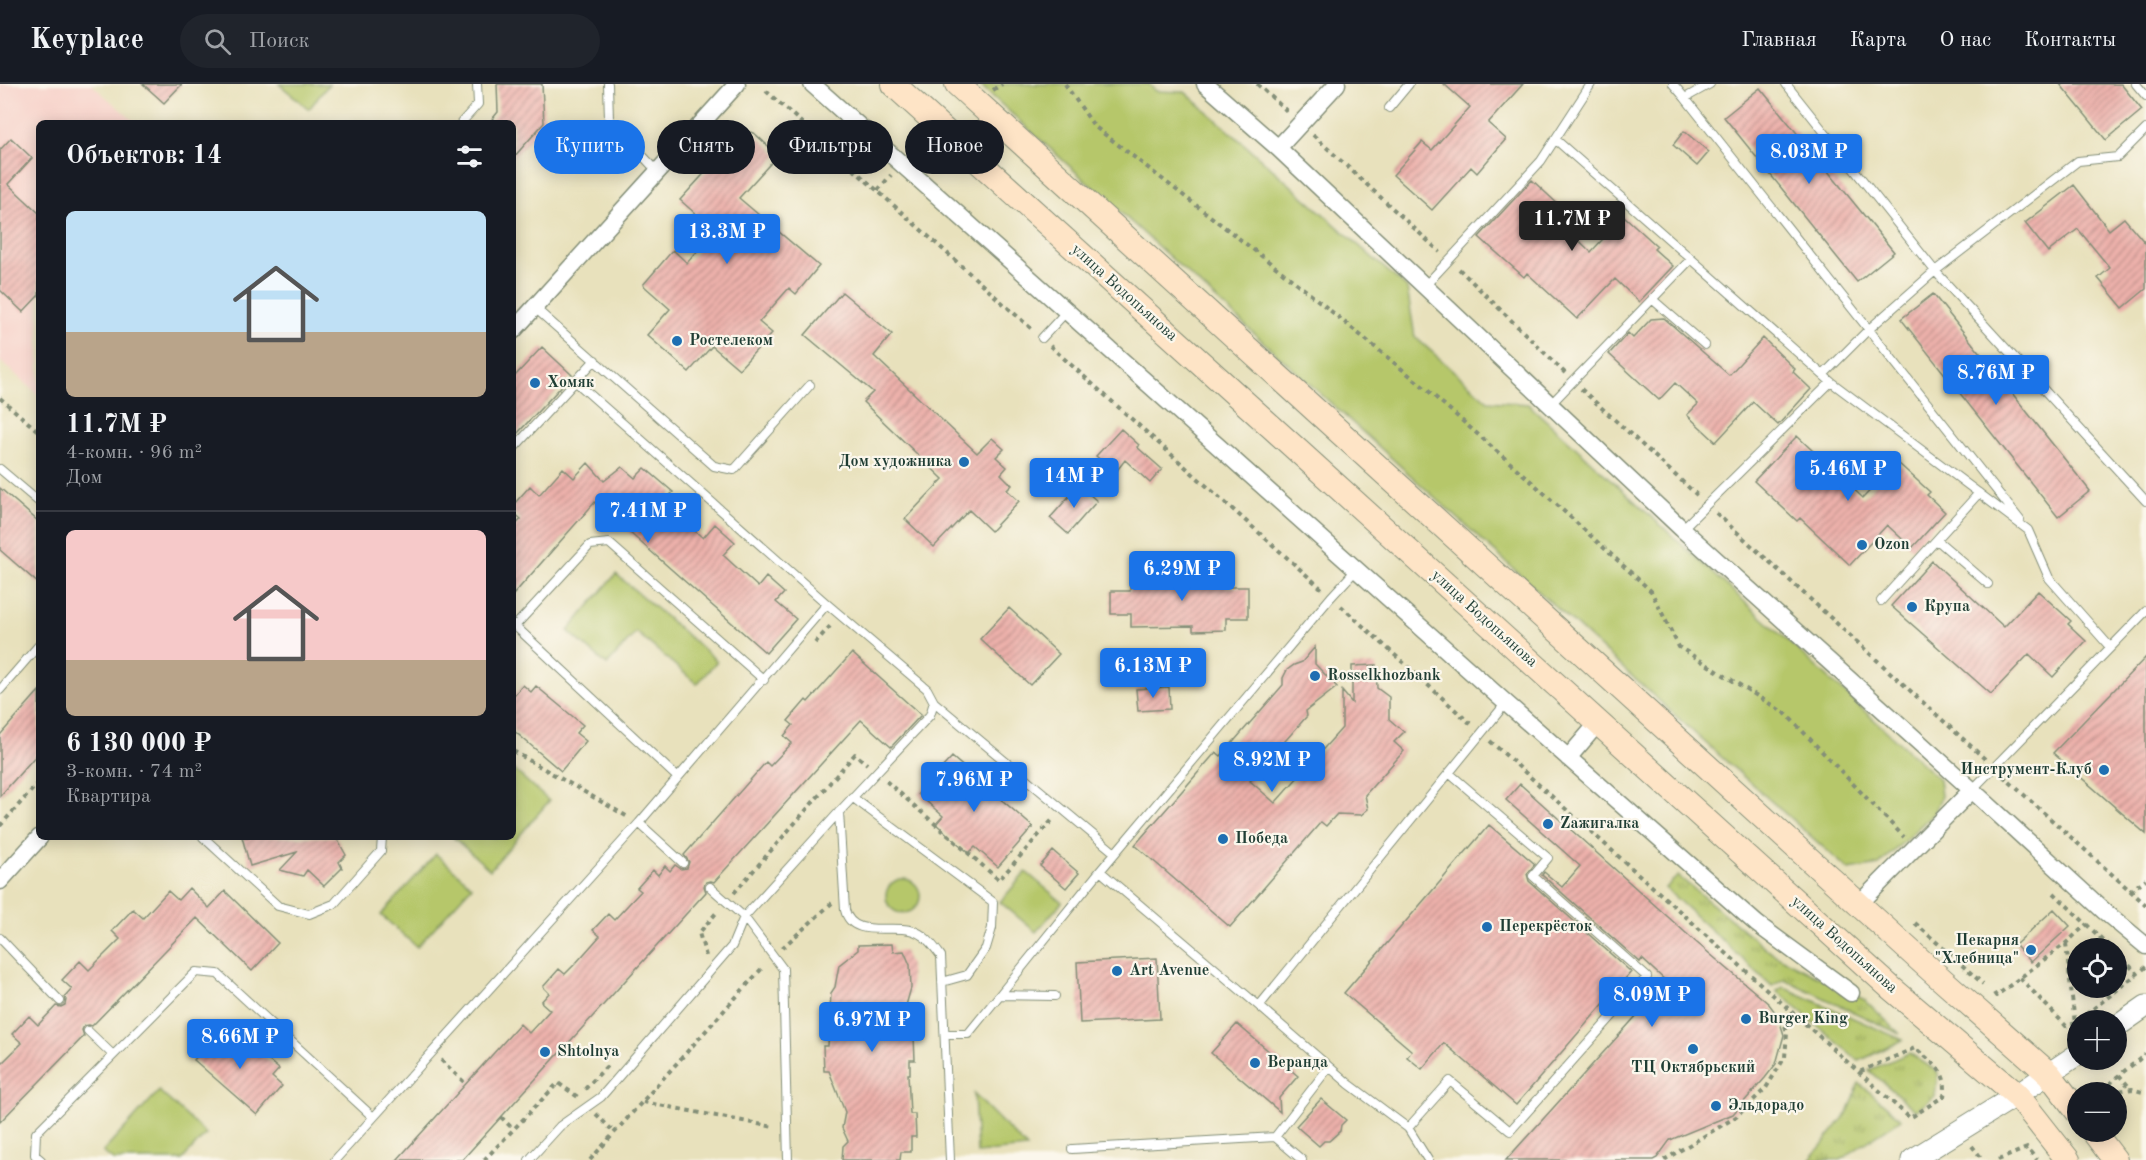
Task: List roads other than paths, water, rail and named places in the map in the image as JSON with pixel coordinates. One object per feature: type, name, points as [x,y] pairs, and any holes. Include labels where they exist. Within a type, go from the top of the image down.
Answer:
[{"type":"main road","name":"улица Водопьянова","points":[[893,84],[1891,988],[2017,1095],[2068,1160]]},
{"type":"main road","points":[[957,84],[2049,1074],[2067,1098]]},
{"type":"main road","points":[[2101,1142],[2115,1160]]},
{"type":"street","points":[[705,120],[737,84]]},
{"type":"street","points":[[812,84],[1356,570],[1757,924],[1851,993]]},
{"type":"street","points":[[1205,84],[1278,148],[1682,529],[2104,911],[2146,946]]},
{"type":"street","points":[[1278,148],[1337,84]]},
{"type":"street","points":[[516,328],[657,173]]},
{"type":"street","points":[[1568,758],[1598,723]]},
{"type":"street","points":[[1859,904],[1972,790]]},
{"type":"street","points":[[0,880],[37,840]]},
{"type":"street","points":[[2127,1019],[2146,1006]]},
{"type":"street","points":[[1912,1160],[2067,1062]]},
{"type":"lane","points":[[464,120],[478,104],[477,84]]},
{"type":"lane","points":[[608,84],[609,120],[657,171]]},
{"type":"lane","points":[[1389,108],[1409,84]]},
{"type":"lane","points":[[1424,287],[1541,161],[1591,84]]},
{"type":"lane","points":[[1673,84],[2028,530],[2049,578],[2110,647]]},
{"type":"lane","points":[[1685,98],[1710,84]]},
{"type":"lane","points":[[1786,84],[1935,272],[2146,501]]},
{"type":"lane","points":[[2136,84],[2146,96]]},
{"type":"lane","points":[[1823,375],[1868,330],[1935,272],[2078,161],[2118,157],[2146,129]]},
{"type":"lane","points":[[1556,139],[1831,382],[2028,530]]},
{"type":"lane","points":[[1550,405],[1692,259]]},
{"type":"lane","points":[[1652,299],[1706,345]]},
{"type":"lane","points":[[535,308],[714,466],[734,470],[810,385]]},
{"type":"lane","points":[[1042,338],[1067,311]]},
{"type":"lane","points":[[516,446],[595,360]]},
{"type":"lane","points":[[576,382],[827,604],[927,689],[934,702],[1115,853]]},
{"type":"lane","points":[[1682,529],[1831,382]]},
{"type":"lane","points":[[0,469],[36,499]]},
{"type":"lane","points":[[1881,601],[1979,493]]},
{"type":"lane","points":[[1937,540],[1988,584]]},
{"type":"lane","points":[[516,623],[590,545],[609,543],[764,680]]},
{"type":"lane","points":[[945,1034],[968,1034],[1115,853],[1356,570]]},
{"type":"lane","points":[[335,1160],[639,823],[827,604]]},
{"type":"lane","points":[[1972,790],[2146,611]]},
{"type":"lane","points":[[516,627],[677,777]]},
{"type":"lane","points":[[0,690],[36,648]]},
{"type":"lane","points":[[529,1160],[560,1126],[602,1097],[732,946],[744,917],[852,797],[930,715],[934,702]]},
{"type":"lane","points":[[1258,1006],[1506,703]]},
{"type":"lane","points":[[1408,1128],[1450,1082],[1510,1131],[1647,977],[1533,876],[1548,858],[1449,773]]},
{"type":"lane","points":[[852,797],[993,902],[992,928],[986,948],[967,975],[942,982]]},
{"type":"lane","points":[[839,812],[848,920],[856,927],[911,930],[929,940],[941,956],[950,1160]]},
{"type":"lane","points":[[639,823],[683,863]]},
{"type":"lane","points":[[206,840],[279,906],[309,914],[334,904],[381,851],[382,840]]},
{"type":"lane","points":[[1100,871],[1329,1067],[1408,1128],[1428,1160]]},
{"type":"lane","points":[[710,887],[744,917],[783,969],[788,1160]]},
{"type":"lane","points":[[0,938],[60,1001]]},
{"type":"lane","points":[[40,1160],[35,1155],[36,1133],[196,972],[218,974],[374,1116]]},
{"type":"lane","points":[[1000,995],[1054,996]]},
{"type":"lane","points":[[88,1031],[113,1055]]},
{"type":"lane","points":[[1275,1137],[1329,1067]]},
{"type":"lane","points":[[1072,1149],[1275,1137],[1302,1160]]},
{"type":"place","name":"Ростелеком","points":[[677,341]]},
{"type":"place","name":"Хомяк","points":[[535,383]]},
{"type":"place","name":"Дом художника","points":[[964,462]]},
{"type":"place","name":"Ozon","points":[[1862,545]]},
{"type":"place","name":"Крупа","points":[[1912,607]]},
{"type":"place","name":"Rosselkhozbank","points":[[1315,676]]},
{"type":"place","name":"Инструмент-Клуб","points":[[2104,770]]},
{"type":"place","name":"Zажигалка","points":[[1548,824]]},
{"type":"place","name":"Победа","points":[[1223,839]]},
{"type":"place","name":"Перекрёсток","points":[[1487,927]]},
{"type":"place","name":"Пекарня \"Хлебница\"","points":[[2031,950]]},
{"type":"place","name":"Art Avenue","points":[[1117,971]]},
{"type":"place","name":"Burger King","points":[[1746,1019]]},
{"type":"place","name":"ТЦ Октябрьский","points":[[1693,1049]]},
{"type":"place","name":"Shtolnya","points":[[545,1052]]},
{"type":"place","name":"Веранда","points":[[1255,1063]]},
{"type":"place","name":"Эльдорадо","points":[[1716,1106]]}]
